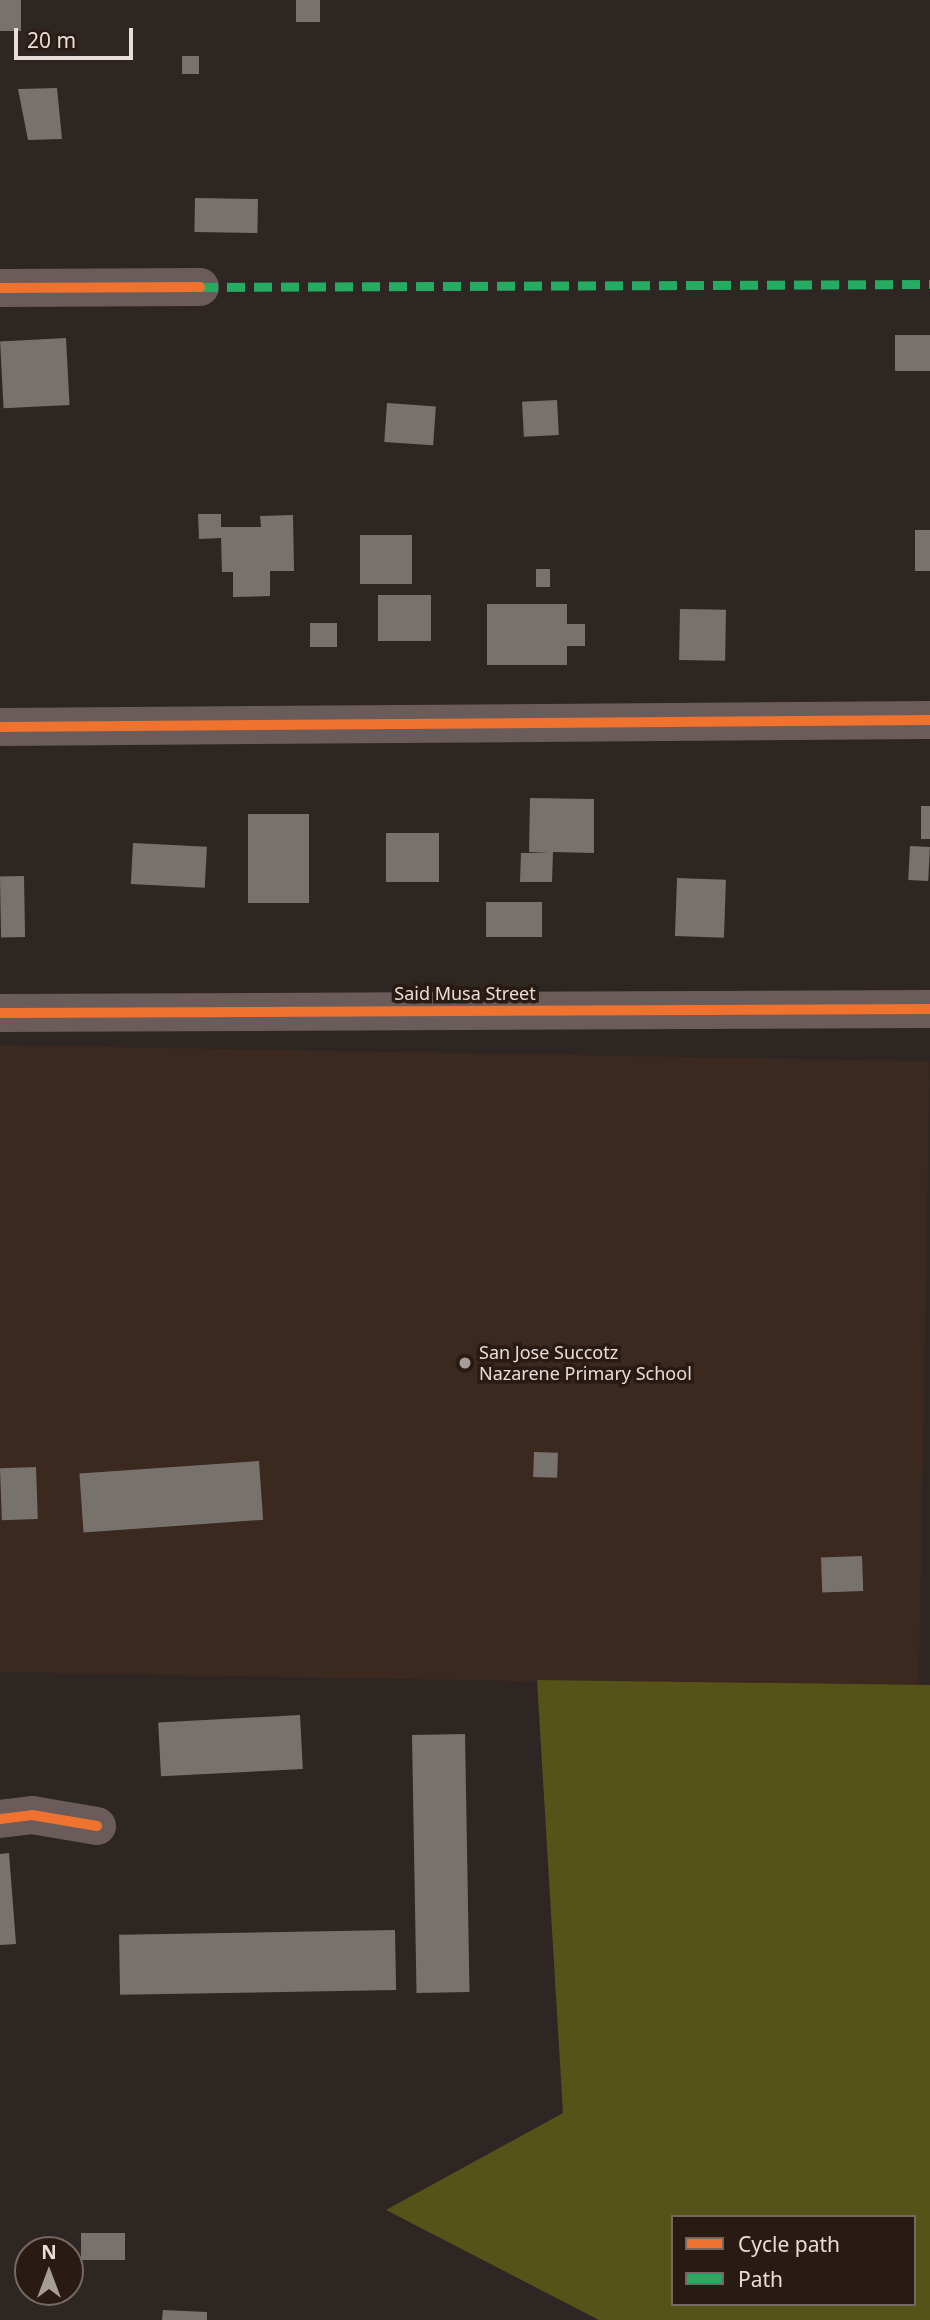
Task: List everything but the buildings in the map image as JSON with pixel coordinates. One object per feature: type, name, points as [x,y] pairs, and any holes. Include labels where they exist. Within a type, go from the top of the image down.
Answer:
[{"type":"street","points":[[0,288],[200,287]]},
{"type":"street","points":[[0,727],[930,719]]},
{"type":"street","name":"Said Musa Street","points":[[0,1013],[930,1009]]},
{"type":"street","points":[[0,1819],[32,1815],[97,1826]]},
{"type":"shaded area","name":"San Jose Succotz Nazarene Primary School","points":[[0,1045],[930,1061],[919,1688],[0,1672]]},
{"type":"shaded area","points":[[537,1680],[930,1685],[930,2320],[599,2320],[386,2210],[563,2113]]},
{"type":"marked path","points":[[200,287],[930,284]]},
{"type":"cycle path","points":[[0,288],[200,287]]},
{"type":"cycle path","points":[[0,727],[930,720]]},
{"type":"cycle path","points":[[0,1013],[930,1009]]},
{"type":"cycle path","points":[[0,1819],[32,1815],[97,1826]]},
{"type":"place","name":"San Jose Succotz Nazarene Primary School","points":[[465,1363]]}]
